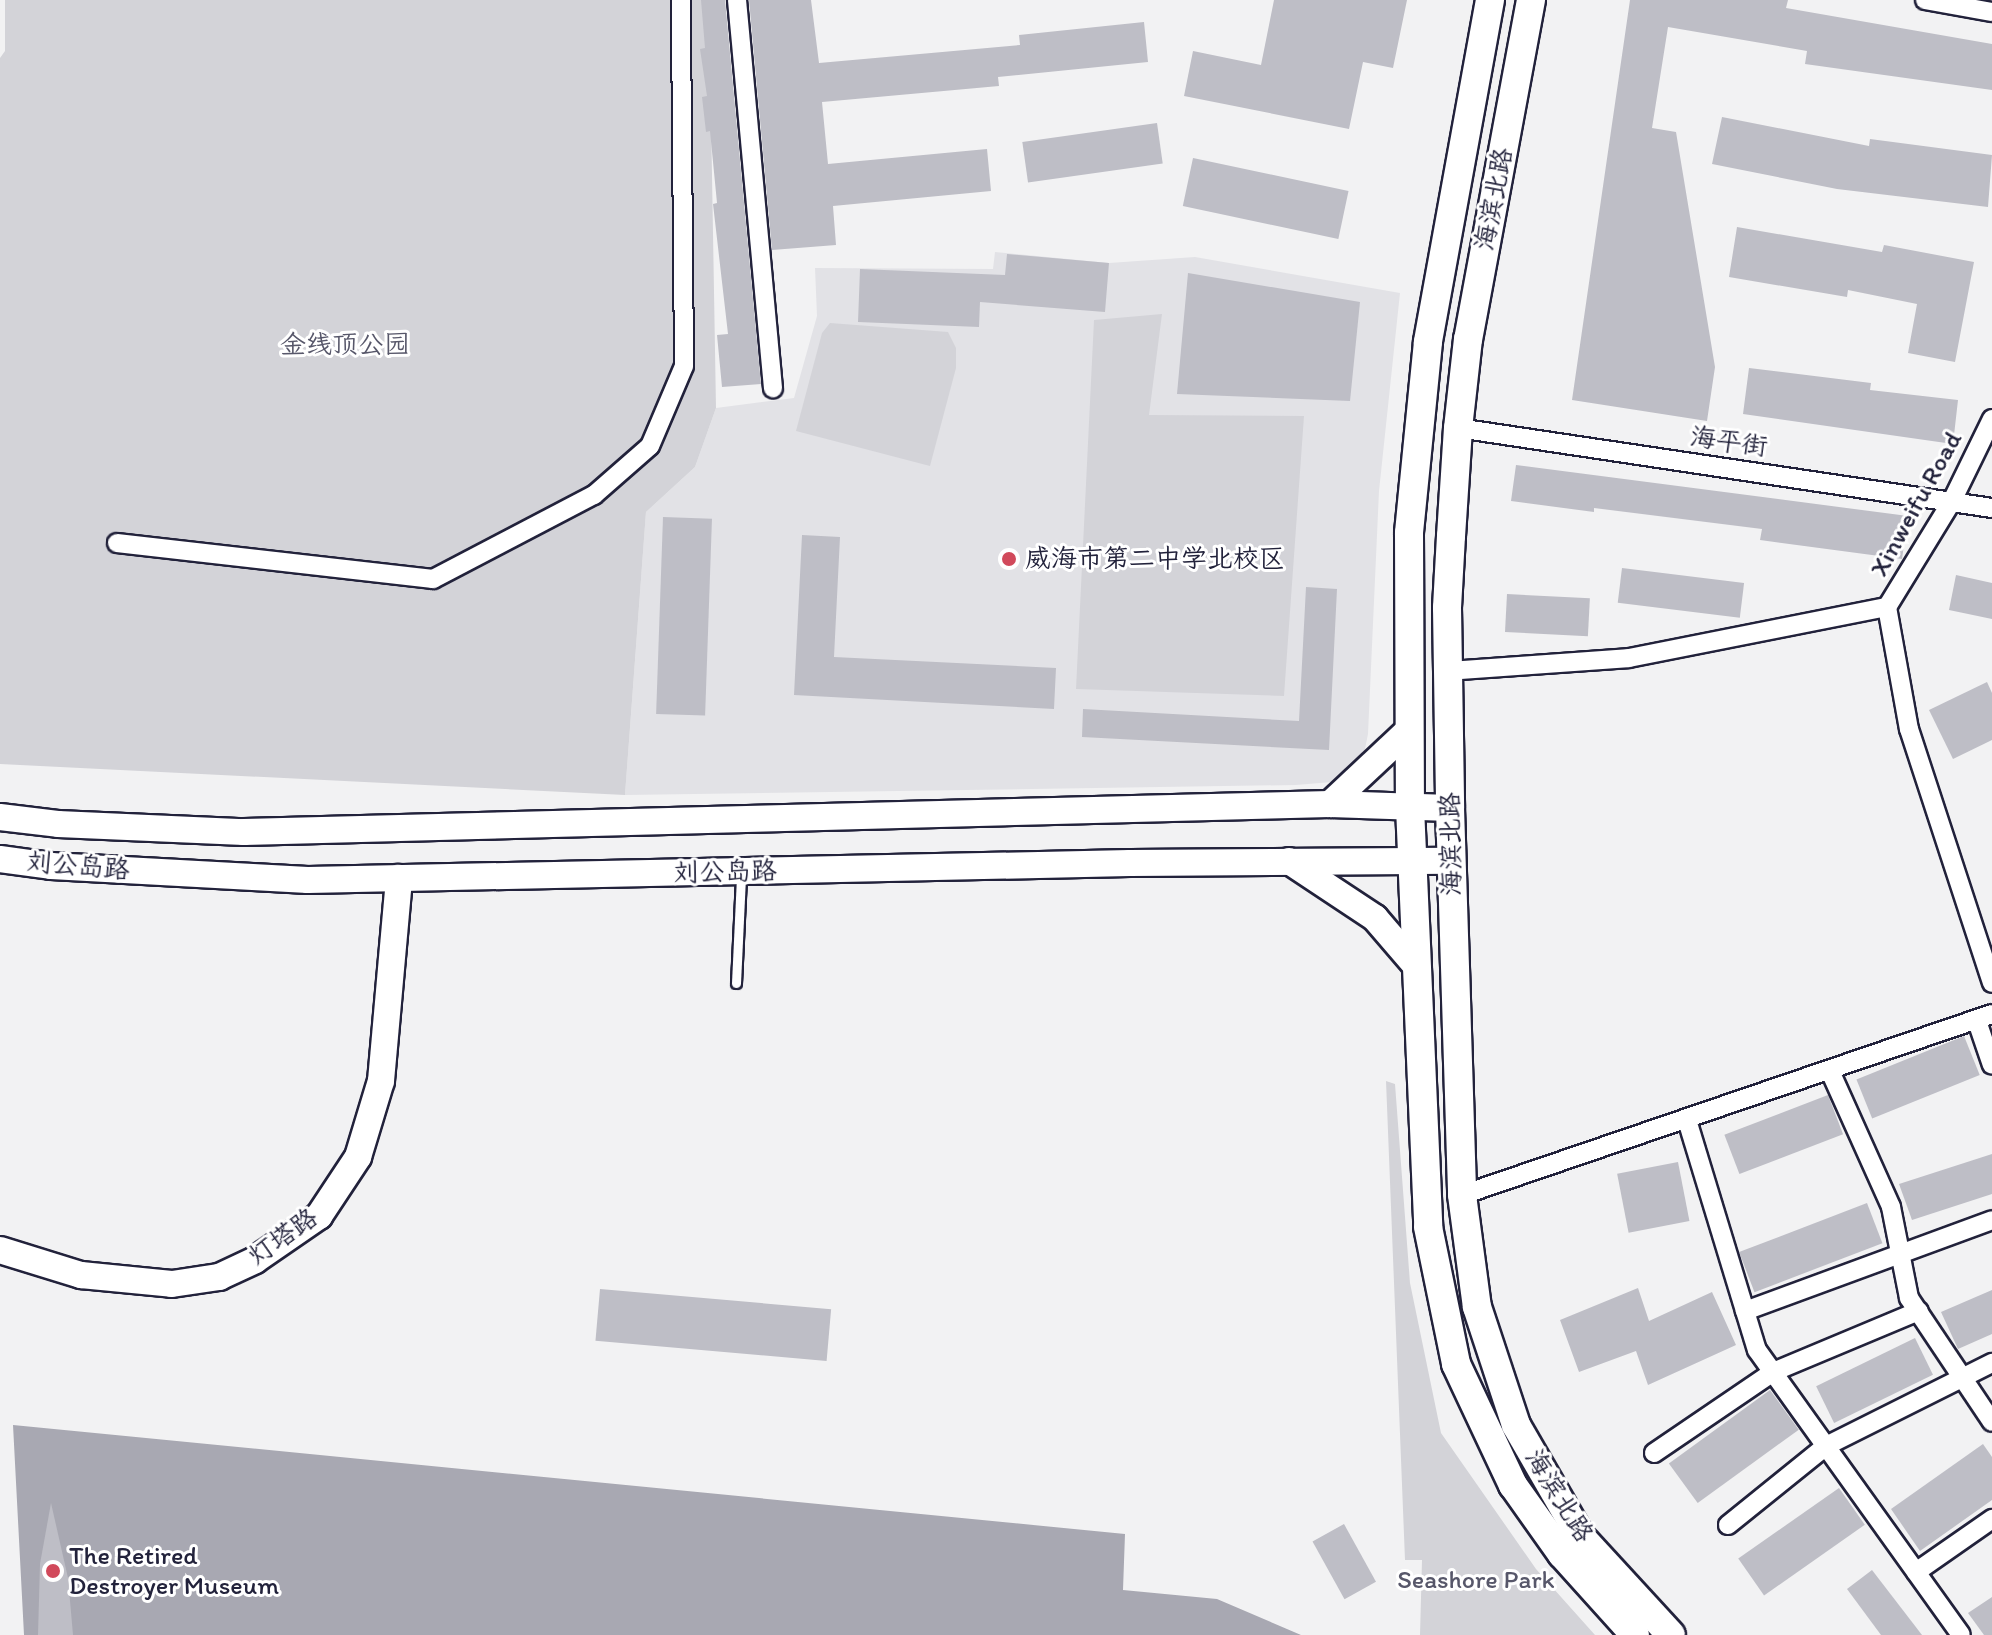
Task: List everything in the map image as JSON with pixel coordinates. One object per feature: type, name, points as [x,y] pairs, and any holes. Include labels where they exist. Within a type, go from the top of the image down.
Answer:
[{"type":"main road","name":"海滨北路","points":[[1490,0],[1428,342],[1409,548],[1410,807],[1428,1227],[1456,1364],[1513,1485],[1562,1554],[1635,1635]]},
{"type":"main road","name":"海滨北路","points":[[1531,0],[1468,339],[1458,428],[1447,608],[1451,861],[1462,1195],[1477,1307],[1516,1425],[1580,1536],[1671,1635]]},
{"type":"main road","points":[[1330,804],[1409,730]]},
{"type":"main road","name":"刘公岛路","points":[[0,817],[58,824],[244,832],[1330,804],[1450,808]]},
{"type":"main road","name":"刘公岛路","points":[[0,859],[51,866],[308,880],[1289,861],[1451,861]]},
{"type":"main road","points":[[1289,861],[1375,918],[1417,967]]},
{"type":"main road","name":"灯塔路","points":[[0,1250],[81,1275],[172,1284],[219,1277],[255,1260],[319,1216],[358,1157],[381,1081],[399,878]]},
{"type":"street","points":[[117,543],[433,579],[594,495],[650,446],[684,366],[681,0]]},
{"type":"street","points":[[737,0],[773,388]]},
{"type":"street","points":[[1925,0],[1992,12]]},
{"type":"street","name":"Xinweifu Road","points":[[1992,419],[1952,501],[1887,607],[1909,729],[1992,983]]},
{"type":"street","name":"海平街","points":[[1458,428],[1992,508]]},
{"type":"street","points":[[1448,671],[1629,658],[1887,607]]},
{"type":"street","points":[[1462,1195],[1984,1017],[1992,1065]]},
{"type":"street","points":[[1830,1071],[1891,1207],[1909,1298],[1992,1422]]},
{"type":"street","points":[[1687,1120],[1757,1350],[1961,1635]]},
{"type":"street","points":[[1745,1311],[1992,1220]]},
{"type":"street","points":[[1654,1453],[1773,1372],[1919,1311]]},
{"type":"street","points":[[1728,1525],[1826,1446],[1992,1363]]},
{"type":"street","points":[[1916,1572],[1992,1519]]},
{"type":"lane","points":[[736,983],[741,871]]},
{"type":"shaded area","name":"威海市第二中学北校区","points":[[995,252],[1109,263],[1195,257],[1400,293],[1379,491],[1368,734],[1363,759],[1350,772],[1332,782],[1296,785],[625,795],[646,512],[695,467],[716,408],[794,398],[817,316],[815,268],[993,269]]},
{"type":"shaded area","points":[[13,1425],[1125,1534],[1123,1590],[1217,1599],[1301,1635],[24,1635]]},
{"type":"green space","name":"金线顶公园","points":[[5,0],[709,0],[716,408],[695,467],[646,512],[625,795],[0,764],[0,58],[5,51]]},
{"type":"green space","points":[[1162,314],[1149,415],[1304,416],[1284,696],[1076,689],[1094,320]]},
{"type":"green space","points":[[830,323],[948,332],[956,348],[956,368],[930,466],[796,431],[822,333]]},
{"type":"green space","name":"Seashore Park","points":[[1386,1081],[1395,1084],[1410,1283],[1441,1433],[1536,1569],[1595,1635],[1420,1635],[1422,1560],[1405,1560]]},
{"type":"building","points":[[701,0],[725,0],[761,384],[722,387],[717,335],[728,334],[713,204],[717,203],[710,131],[706,132],[702,97],[707,96],[700,49],[705,48]]},
{"type":"building","points":[[749,0],[811,0],[819,63],[1020,45],[1019,35],[1144,22],[1148,62],[998,77],[999,86],[822,102],[828,164],[987,149],[991,191],[833,206],[836,245],[772,250]]},
{"type":"building","points":[[1274,0],[1407,0],[1393,68],[1363,62],[1349,129],[1184,96],[1193,51],[1261,65]]},
{"type":"building","points":[[1630,0],[1788,0],[1786,8],[1992,44],[1992,90],[1805,64],[1807,51],[1668,27],[1652,128],[1676,132],[1715,367],[1707,421],[1572,400]]},
{"type":"building","points":[[1722,117],[1869,146],[1870,139],[1992,155],[1988,207],[1837,189],[1712,164]]},
{"type":"building","points":[[1157,123],[1163,164],[1028,183],[1022,142]]},
{"type":"building","points":[[1193,158],[1349,191],[1338,239],[1183,206]]},
{"type":"building","points":[[1737,227],[1882,252],[1884,245],[1974,262],[1955,362],[1908,353],[1917,304],[1848,290],[1847,297],[1729,277]]},
{"type":"building","points":[[1007,254],[1109,263],[1105,312],[980,302],[979,327],[858,322],[860,269],[1005,275]]},
{"type":"building","points":[[1188,273],[1360,302],[1350,401],[1177,394]]},
{"type":"building","points":[[1749,368],[1871,383],[1870,390],[1958,400],[1953,444],[1743,414]]},
{"type":"building","points":[[1516,465],[1908,516],[1902,559],[1760,540],[1762,529],[1511,501]]},
{"type":"building","points":[[663,517],[712,519],[705,716],[656,714]]},
{"type":"building","points":[[802,535],[840,537],[834,657],[1056,668],[1054,709],[794,695]]},
{"type":"building","points":[[1622,568],[1744,583],[1740,618],[1618,603]]},
{"type":"building","points":[[1956,575],[1992,583],[1992,619],[1949,610]]},
{"type":"building","points":[[1306,587],[1337,589],[1329,750],[1082,737],[1083,709],[1299,721]]},
{"type":"building","points":[[1507,594],[1590,598],[1588,636],[1505,632]]},
{"type":"building","points":[[1987,682],[1992,693],[1992,740],[1953,759],[1929,710]]},
{"type":"building","points":[[1964,1036],[1980,1075],[1872,1118],[1856,1079]]},
{"type":"building","points":[[1828,1095],[1843,1134],[1739,1174],[1724,1135]]},
{"type":"building","points":[[1992,1154],[1992,1194],[1912,1220],[1899,1184]]},
{"type":"building","points":[[1678,1162],[1689,1221],[1629,1233],[1617,1174]]},
{"type":"building","points":[[1867,1203],[1882,1243],[1755,1292],[1739,1252]]},
{"type":"building","points":[[1638,1288],[1649,1321],[1712,1292],[1736,1345],[1648,1385],[1636,1351],[1579,1372],[1560,1320]]},
{"type":"building","points":[[600,1289],[831,1309],[827,1361],[595,1341]]},
{"type":"building","points":[[1992,1290],[1992,1334],[1958,1349],[1941,1312]]},
{"type":"building","points":[[1915,1338],[1933,1375],[1834,1423],[1816,1386]]},
{"type":"building","points":[[1770,1390],[1799,1430],[1698,1503],[1669,1463]]},
{"type":"building","points":[[1983,1444],[1992,1457],[1992,1500],[1920,1551],[1891,1509]]},
{"type":"building","points":[[1839,1488],[1865,1525],[1764,1595],[1738,1559]]},
{"type":"building","name":"The Retired Destroyer Museum","points":[[51,1503],[68,1578],[73,1635],[38,1635],[40,1564]]},
{"type":"building","points":[[1344,1524],[1376,1582],[1345,1599],[1313,1541]]},
{"type":"building","points":[[1872,1570],[1922,1635],[1881,1635],[1847,1589]]},
{"type":"building","points":[[1992,1597],[1992,1635],[1984,1635],[1968,1613]]},
{"type":"place","name":"威海市第二中学北校区","points":[[1009,559]]},
{"type":"place","name":"The Retired Destroyer Museum","points":[[53,1571]]}]
